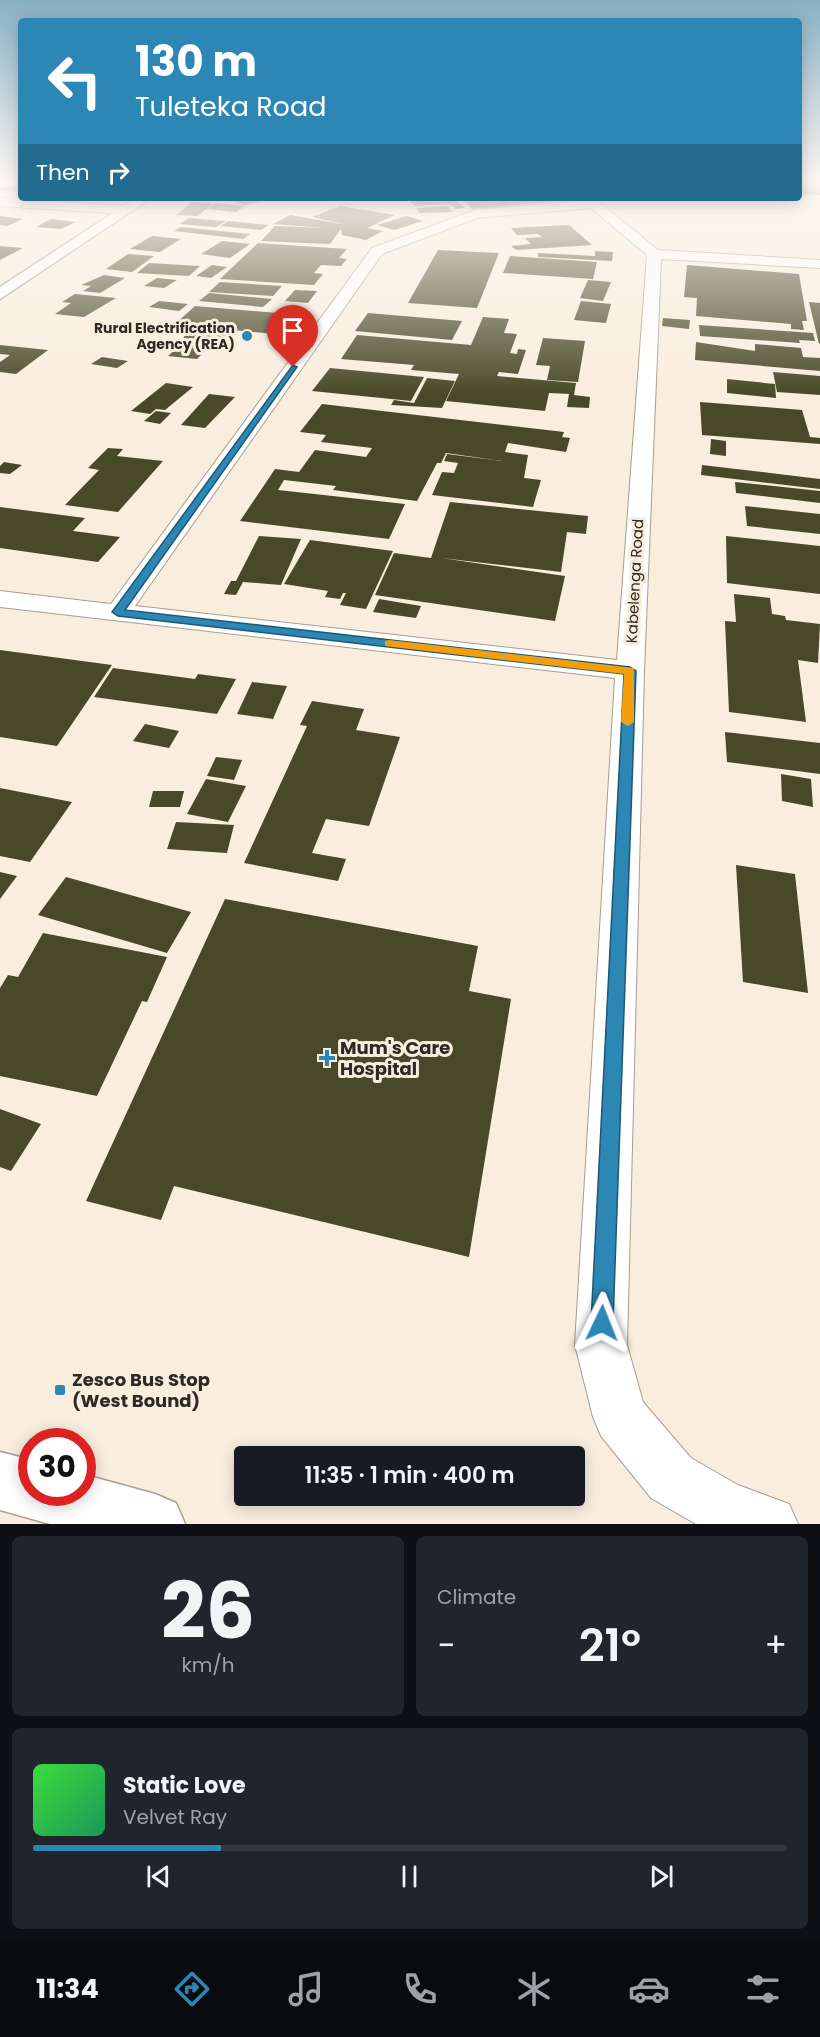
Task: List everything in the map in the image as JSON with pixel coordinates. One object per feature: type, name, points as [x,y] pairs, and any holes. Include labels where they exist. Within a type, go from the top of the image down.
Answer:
[{"type":"main road","points":[[0,294],[63,252]]},
{"type":"main road","points":[[0,1481],[18,1486]]},
{"type":"main road","points":[[91,1506],[155,1524]]},
{"type":"street","points":[[118,612],[375,252]]},
{"type":"street","points":[[654,254],[820,264]]},
{"type":"street","name":"Kabelenga Road","points":[[654,254],[630,671],[601,1345],[620,1417],[671,1478],[725,1509],[769,1524]]},
{"type":"street","points":[[0,599],[630,671]]},
{"type":"building","points":[[0,252],[15,252],[0,260]]},
{"type":"building","points":[[204,252],[238,252],[230,258],[201,254]]},
{"type":"building","points":[[248,252],[344,252],[339,258],[347,259],[341,266],[321,265],[314,273],[323,274],[314,285],[220,279]]},
{"type":"building","points":[[437,252],[499,253],[477,308],[408,303]]},
{"type":"building","points":[[595,252],[613,252],[612,261],[538,257],[538,253],[595,256]]},
{"type":"building","points":[[128,254],[154,256],[132,272],[106,269]]},
{"type":"building","points":[[510,256],[597,262],[593,279],[503,273]]},
{"type":"building","points":[[149,263],[200,266],[189,276],[137,273]]},
{"type":"building","points":[[212,265],[227,267],[211,278],[196,276]]},
{"type":"building","points":[[687,265],[799,274],[807,321],[802,321],[804,330],[791,329],[791,324],[696,316],[697,298],[684,297]]},
{"type":"building","points":[[104,275],[125,278],[100,293],[83,291],[91,286],[81,285]]},
{"type":"building","points":[[157,278],[177,280],[164,288],[144,286]]},
{"type":"building","points":[[588,280],[611,282],[603,301],[580,298]]},
{"type":"building","points":[[220,282],[282,286],[273,296],[209,292]]},
{"type":"building","points":[[295,290],[317,291],[308,303],[285,301]]},
{"type":"building","points":[[209,293],[272,299],[263,307],[199,301]]},
{"type":"building","points":[[75,294],[116,298],[84,317],[55,314],[71,303],[62,302]]},
{"type":"building","points":[[159,301],[188,304],[179,311],[149,307]]},
{"type":"building","points":[[581,301],[611,304],[606,323],[574,320]]},
{"type":"building","points":[[809,302],[820,303],[819,344]]},
{"type":"building","points":[[195,306],[301,315],[284,335],[232,330],[221,348],[177,346],[190,329],[227,330],[174,325]]},
{"type":"building","points":[[368,313],[462,321],[452,340],[355,331]]},
{"type":"building","points":[[483,317],[509,319],[504,333],[517,334],[510,353],[517,354],[518,349],[526,350],[518,374],[499,372],[497,376],[576,383],[574,395],[590,397],[589,408],[567,407],[569,394],[549,393],[545,411],[446,401],[459,374],[411,370],[414,365],[341,359],[357,335],[471,345]]},
{"type":"building","points":[[663,318],[690,320],[689,329],[662,326]]},
{"type":"building","points":[[699,325],[813,333],[815,341],[799,340],[800,343],[700,336]]},
{"type":"building","points":[[543,338],[585,341],[578,382],[547,380],[550,366],[536,365]]},
{"type":"building","points":[[696,342],[755,351],[755,344],[801,348],[803,357],[820,358],[820,371],[695,360]]},
{"type":"building","points":[[0,345],[48,350],[16,374],[0,372],[0,362],[10,355],[0,354]]},
{"type":"building","points":[[179,346],[207,349],[197,359],[168,356]]},
{"type":"building","points":[[102,357],[128,361],[117,368],[91,364]]},
{"type":"building","points":[[330,368],[424,377],[411,401],[312,391]]},
{"type":"building","points":[[773,372],[820,376],[820,395],[777,392]]},
{"type":"building","points":[[427,378],[455,381],[442,408],[391,405],[394,400],[414,403]]},
{"type":"building","points":[[727,379],[775,384],[776,398],[727,393]]},
{"type":"building","points":[[166,383],[193,387],[165,410],[156,409],[150,414],[131,411]]},
{"type":"building","points":[[209,394],[235,397],[205,428],[181,425]]},
{"type":"building","points":[[700,402],[802,410],[810,437],[820,438],[820,444],[702,435]]},
{"type":"building","points":[[322,404],[564,432],[562,437],[570,438],[566,452],[508,443],[505,452],[528,455],[524,478],[541,480],[533,507],[432,495],[442,472],[454,473],[458,463],[444,461],[447,454],[502,461],[446,453],[441,463],[437,463],[417,501],[333,490],[336,486],[284,480],[278,490],[405,504],[389,539],[240,521],[275,469],[299,472],[315,450],[366,457],[372,448],[321,442],[326,435],[300,432]]},
{"type":"building","points":[[156,411],[171,413],[160,424],[144,421]]},
{"type":"building","points":[[711,439],[726,441],[726,456],[710,454]]},
{"type":"building","points":[[108,448],[123,449],[117,456],[163,461],[118,512],[65,505],[99,470],[88,468]]},
{"type":"building","points":[[4,462],[22,465],[10,474],[0,473],[0,466]]},
{"type":"building","points":[[702,465],[820,479],[820,489],[701,475]]},
{"type":"building","points":[[735,482],[820,491],[820,503],[736,493]]},
{"type":"building","points":[[450,502],[588,516],[586,534],[567,532],[561,572],[441,558],[565,576],[555,621],[375,595],[394,553],[431,558]]},
{"type":"building","points":[[745,506],[820,514],[820,534],[747,526]]},
{"type":"building","points":[[0,507],[85,518],[73,531],[120,537],[98,562],[0,548]]},
{"type":"building","points":[[259,536],[301,539],[281,585],[243,582],[236,595],[224,594],[231,581],[236,581]]},
{"type":"building","points":[[726,536],[820,546],[820,594],[727,583]]},
{"type":"building","points":[[310,540],[393,551],[366,609],[340,605],[346,593],[343,593],[340,599],[325,597],[328,591],[284,584]]},
{"type":"building","points":[[734,594],[770,598],[772,614],[785,616],[786,620],[820,624],[818,663],[798,660],[806,722],[729,712],[725,621],[736,622]]},
{"type":"building","points":[[379,599],[421,606],[416,618],[373,612]]},
{"type":"building","points":[[0,650],[112,665],[57,746],[0,737]]},
{"type":"building","points":[[113,668],[195,679],[198,674],[236,679],[217,714],[94,697]]},
{"type":"building","points":[[252,682],[287,686],[273,719],[237,714]]},
{"type":"building","points":[[312,701],[364,709],[356,730],[400,737],[369,826],[326,819],[312,853],[346,859],[338,881],[244,863],[307,726],[300,725]]},
{"type":"building","points":[[145,724],[179,731],[169,748],[133,741]]},
{"type":"building","points":[[725,732],[820,743],[820,774],[727,762]]},
{"type":"building","points":[[216,757],[242,760],[234,780],[207,776]]},
{"type":"building","points":[[781,774],[811,779],[813,807],[782,801]]},
{"type":"building","points":[[206,779],[246,786],[228,822],[187,814]]},
{"type":"building","points":[[0,788],[72,802],[30,862],[0,856]]},
{"type":"building","points":[[153,791],[184,791],[180,807],[149,807]]},
{"type":"building","points":[[176,822],[234,825],[227,853],[167,849]]},
{"type":"building","points":[[736,865],[795,874],[808,993],[743,982]]},
{"type":"building","points":[[0,872],[17,876],[0,899]]},
{"type":"building","points":[[66,877],[191,912],[167,953],[38,915]]},
{"type":"building","name":"Mum's Care Hospital","points":[[225,899],[478,946],[469,991],[511,999],[469,1257],[174,1186],[161,1220],[86,1201]]},
{"type":"building","points":[[43,933],[167,957],[147,1002],[142,1001],[97,1096],[0,1076],[0,988],[8,975],[18,977]]},
{"type":"building","points":[[0,1109],[41,1124],[11,1171],[0,1167]]},
{"type":"slow traffic","points":[[389,643],[630,671],[628,722]]},
{"type":"place","name":"Rural Electrification Agency (REA)","points":[[247,336]]},
{"type":"place","name":"Mum's Care Hospital","points":[[327,1058]]},
{"type":"place","name":"Zesco Bus Stop (West Bound)","points":[[60,1390]]},
{"type":"route","points":[[293,367],[118,612],[630,671],[602,1323]]}]
